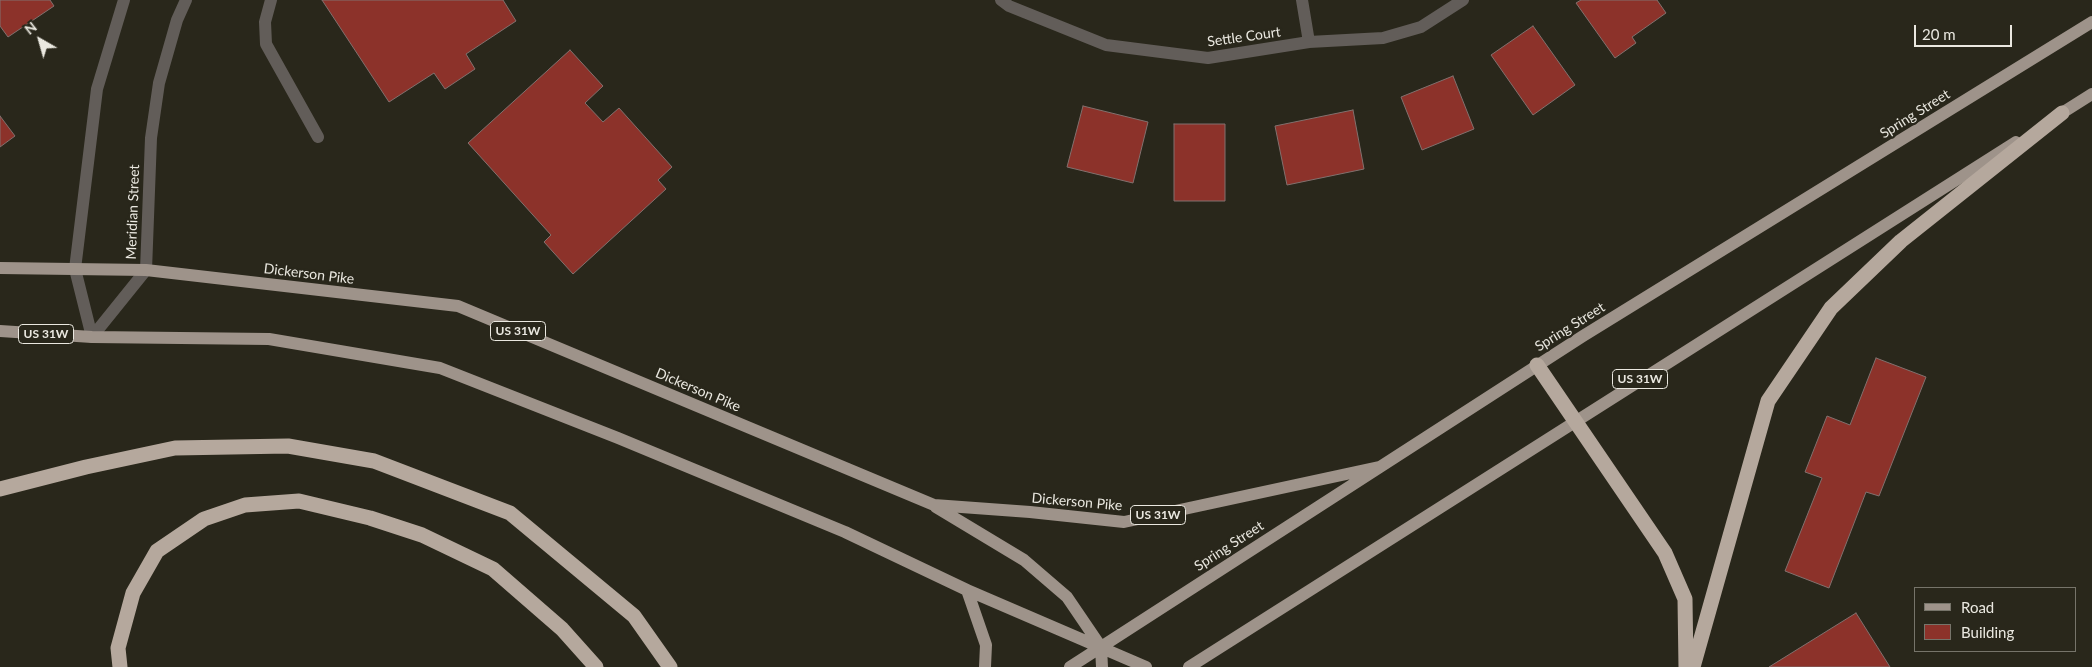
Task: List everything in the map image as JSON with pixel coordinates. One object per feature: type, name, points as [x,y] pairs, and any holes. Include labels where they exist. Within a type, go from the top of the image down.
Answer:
[{"type":"highway","points":[[1693,667],[1768,401],[1831,308],[1901,241],[2062,113]]},
{"type":"highway","points":[[1537,365],[1665,553],[1686,599],[1686,667]]},
{"type":"highway","points":[[0,489],[86,466],[175,448],[288,446],[374,461],[510,513],[634,616],[670,667]]},
{"type":"highway","points":[[120,667],[118,648],[133,594],[157,551],[204,519],[246,505],[299,501],[370,518],[422,535],[493,569],[562,630],[596,667]]},
{"type":"main road","name":"Spring Street","points":[[1070,667],[1537,365],[2092,22]]},
{"type":"main road","name":"US 31W","points":[[1189,667],[2092,94]]},
{"type":"main road","name":"Dickerson Pike","points":[[0,268],[146,270],[458,306],[934,505],[1030,512],[1124,522],[1378,467]]},
{"type":"main road","name":"US 31W","points":[[0,331],[92,337],[269,339],[440,368],[618,438],[845,532],[967,590],[1146,667]]},
{"type":"main road","points":[[934,505],[1024,560],[1067,597],[1101,648],[1102,667]]},
{"type":"main road","points":[[967,590],[986,645],[986,667]]},
{"type":"street","points":[[92,337],[75,269],[97,89],[124,0]]},
{"type":"street","name":"Meridian Street","points":[[92,337],[146,270],[152,138],[159,83],[186,0]]},
{"type":"street","points":[[271,0],[265,22],[266,44],[318,138]]},
{"type":"street","name":"Settle Court","points":[[1000,0],[1009,6],[1106,45],[1208,58],[1309,42],[1390,35],[1421,26],[1463,0]]},
{"type":"street","points":[[1302,0],[1309,42]]},
{"type":"building","points":[[0,0],[50,0],[54,6],[8,37],[0,26]]},
{"type":"building","points":[[322,0],[503,0],[516,21],[466,54],[475,69],[445,89],[434,73],[389,102]]},
{"type":"building","points":[[1581,0],[1657,0],[1666,13],[1632,37],[1636,43],[1615,58],[1576,3]]},
{"type":"building","points":[[1533,26],[1575,85],[1533,115],[1491,55]]},
{"type":"building","points":[[570,50],[603,86],[585,103],[603,122],[619,108],[672,167],[658,180],[666,189],[573,274],[544,242],[551,235],[468,143]]},
{"type":"building","points":[[1453,76],[1474,129],[1422,150],[1401,97]]},
{"type":"building","points":[[1083,106],[1148,122],[1133,183],[1067,167]]},
{"type":"building","points":[[1353,110],[1364,169],[1287,185],[1275,126]]},
{"type":"building","points":[[0,116],[15,136],[0,147]]},
{"type":"building","points":[[1174,124],[1225,124],[1225,201],[1174,201]]},
{"type":"building","points":[[1876,358],[1926,377],[1879,496],[1866,492],[1829,588],[1785,571],[1822,478],[1805,472],[1827,416],[1850,425]]},
{"type":"building","points":[[1856,613],[1890,667],[1769,667]]}]
